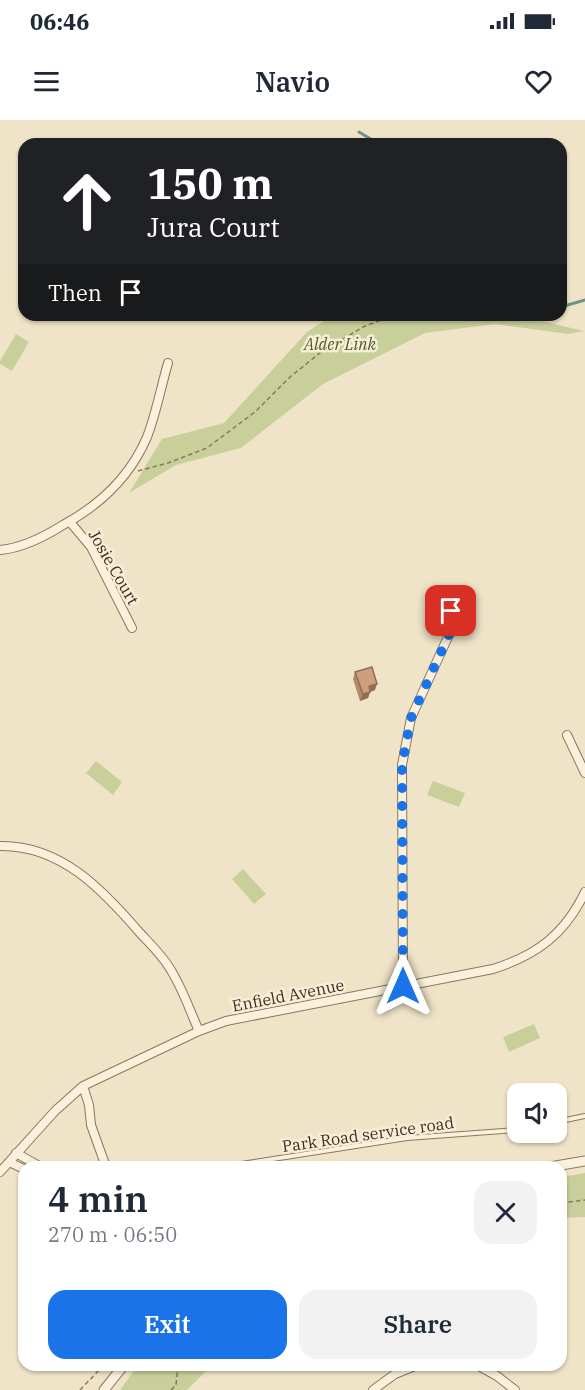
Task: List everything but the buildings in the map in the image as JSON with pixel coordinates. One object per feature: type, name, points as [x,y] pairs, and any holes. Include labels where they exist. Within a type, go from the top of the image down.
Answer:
[{"type":"street","points":[[0,550],[39,539],[70,522],[105,498],[126,474],[147,437],[168,363]]},
{"type":"street","name":"Josie Court","points":[[70,522],[91,547],[132,628]]},
{"type":"street","points":[[403,986],[402,765],[411,718],[453,626],[451,611]]},
{"type":"street","points":[[567,735],[585,772]]},
{"type":"street","points":[[0,846],[21,847],[53,857],[86,877],[103,891],[171,970],[199,1031]]},
{"type":"street","name":"Enfield Avenue","points":[[0,1172],[55,1111],[84,1086],[199,1031],[235,1019],[493,969],[530,955],[558,933],[585,892]]},
{"type":"street","points":[[84,1086],[91,1125],[104,1161]]},
{"type":"street","points":[[16,1153],[30,1161]]},
{"type":"street","points":[[567,1164],[585,1161]]},
{"type":"street","points":[[9,1162],[18,1166]]},
{"type":"street","points":[[104,1390],[119,1371]]},
{"type":"street","points":[[373,1390],[402,1371]]},
{"type":"street","points":[[488,1371],[515,1390]]},
{"type":"lane","points":[[567,1120],[585,1116]]},
{"type":"lane","name":"Park Road service road","points":[[260,1161],[407,1138],[507,1131]]},
{"type":"path","points":[[126,474],[168,463],[207,448],[255,412],[290,377],[321,352],[365,326],[379,321]]},
{"type":"path","points":[[567,1202],[585,1200]]},
{"type":"path","points":[[80,1390],[98,1371]]},
{"type":"path","points":[[171,1390],[176,1384],[177,1371]]},
{"type":"green space","name":"Alder Link","points":[[324,321],[542,321],[584,331],[568,334],[495,324],[425,333],[323,384],[241,448],[176,465],[129,493],[162,439],[224,423],[307,332]]},
{"type":"green space","points":[[16,334],[29,342],[12,371],[0,364],[0,361]]},
{"type":"green space","points":[[96,761],[122,782],[113,795],[86,773]]},
{"type":"green space","points":[[433,781],[465,793],[459,807],[427,795]]},
{"type":"green space","points":[[243,869],[266,894],[254,904],[232,879]]},
{"type":"green space","points":[[534,1024],[540,1038],[509,1052],[503,1037]]},
{"type":"green space","points":[[585,1173],[585,1217],[567,1218],[567,1176]]},
{"type":"green space","points":[[134,1371],[206,1371],[187,1390],[120,1390]]},
{"type":"waterway","points":[[359,132],[369,138]]},
{"type":"waterway","points":[[567,305],[585,300]]},
{"type":"route","points":[[403,986],[402,765],[411,718],[453,626],[451,611]]}]
